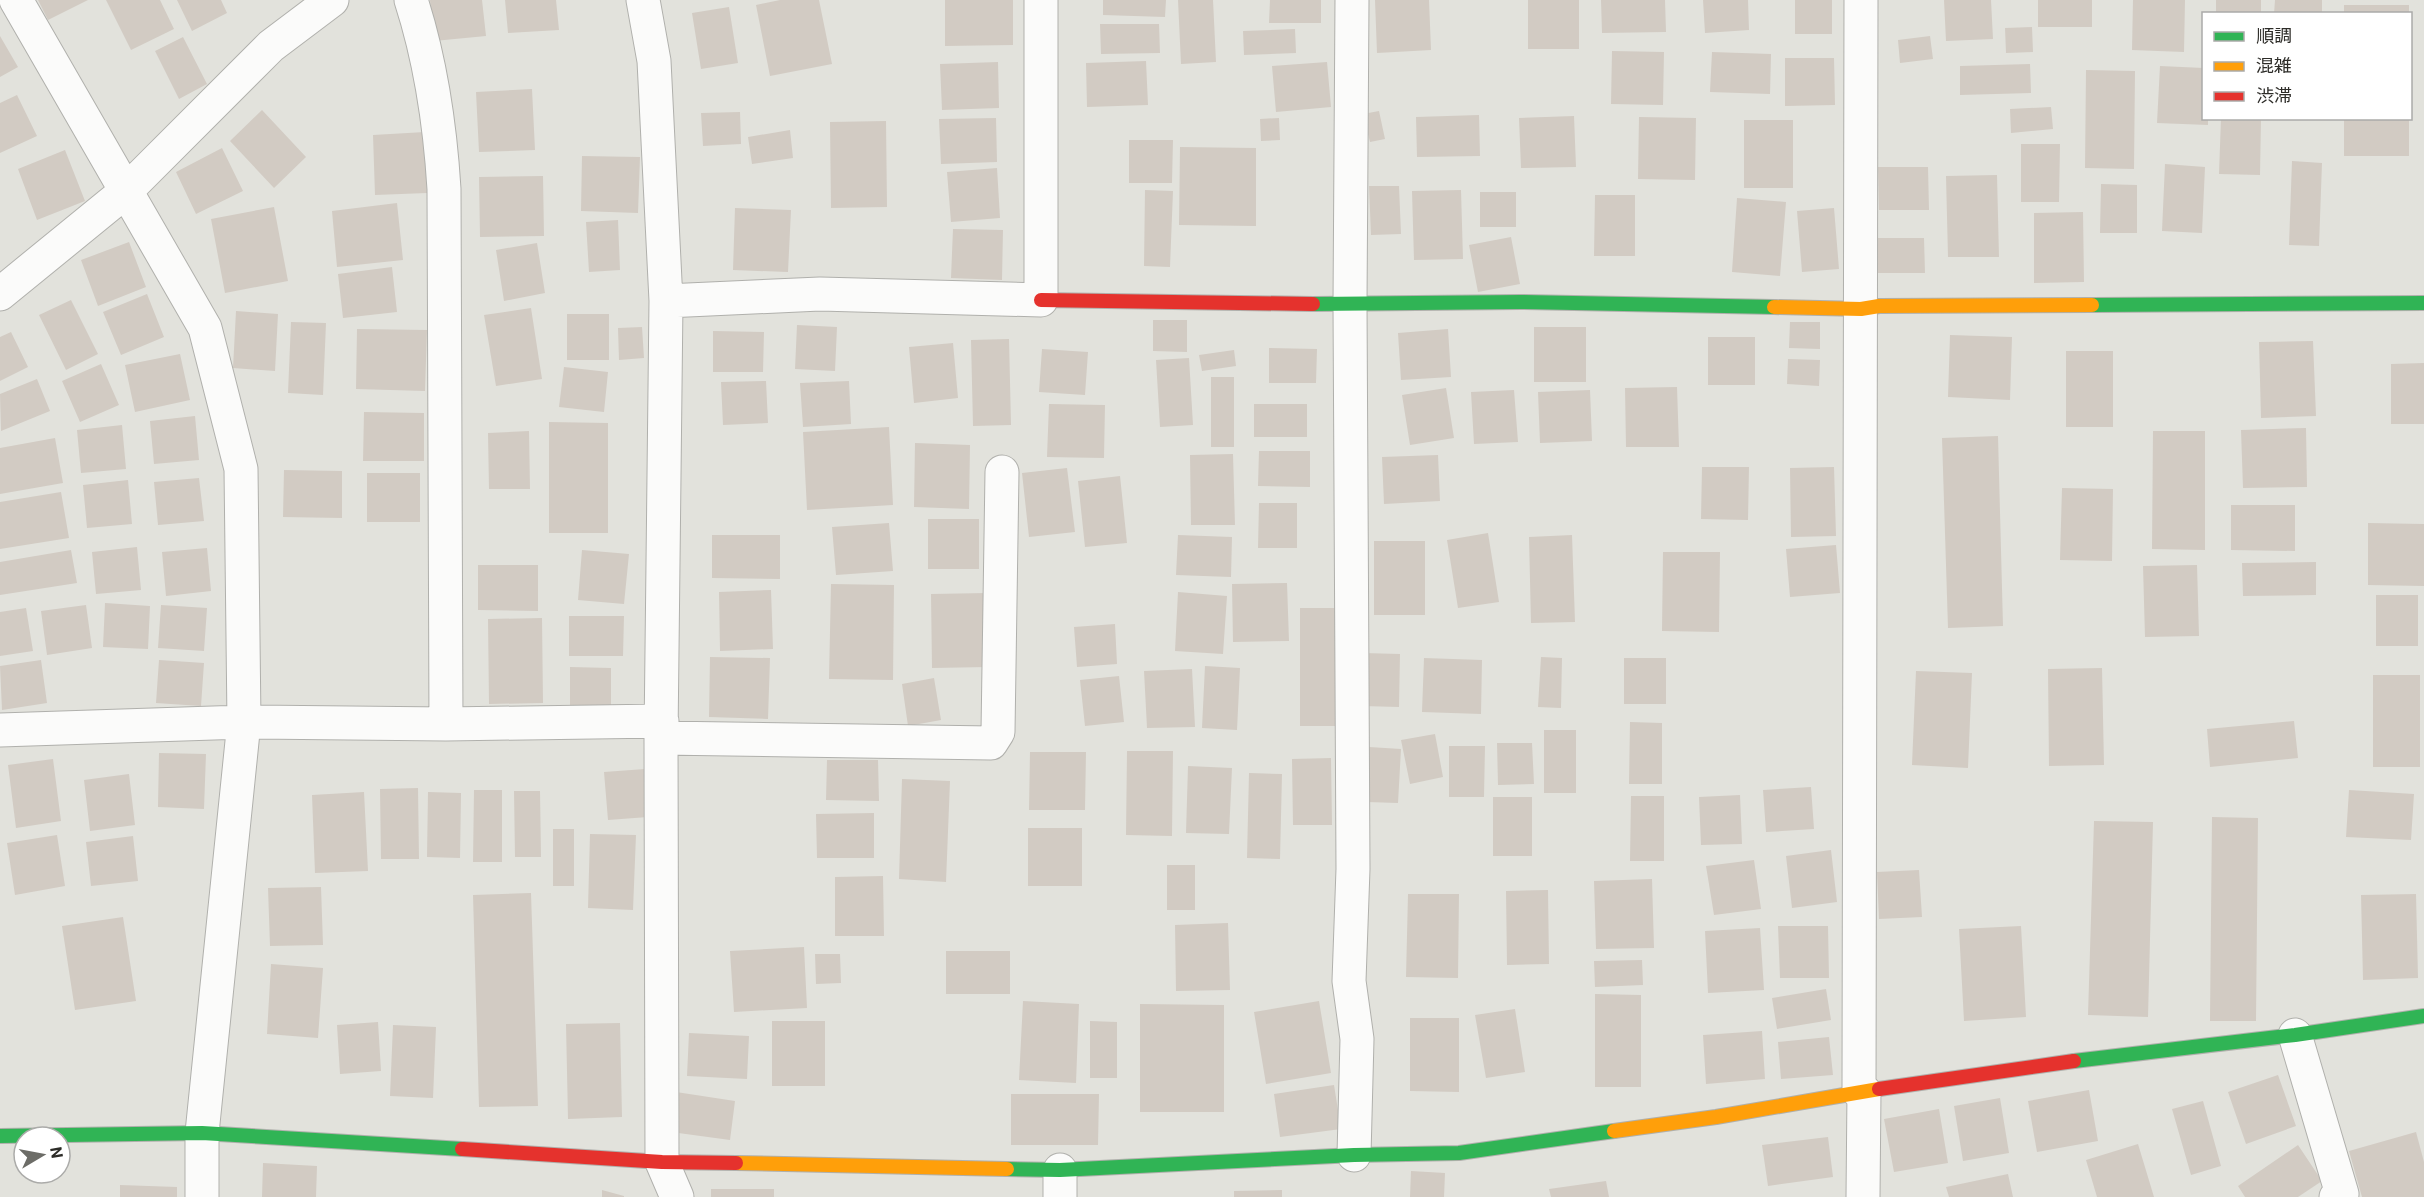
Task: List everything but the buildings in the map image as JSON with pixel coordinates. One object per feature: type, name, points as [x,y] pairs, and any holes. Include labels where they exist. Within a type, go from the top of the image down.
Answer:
[{"type":"street","points":[[16,0],[205,328],[241,469],[244,722],[202,1133],[202,1197]]},
{"type":"street","points":[[0,294],[125,192],[271,46],[332,0]]},
{"type":"street","points":[[411,0],[423,38],[437,106],[444,189],[446,724]]},
{"type":"street","points":[[643,0],[654,61],[666,301],[662,730],[662,1162],[677,1197]]},
{"type":"street","points":[[1041,0],[1041,300]]},
{"type":"street","points":[[1352,0],[1350,304],[1353,869],[1349,981],[1358,1039],[1354,1155]]},
{"type":"street","points":[[1861,0],[1861,1091],[1863,1197]]},
{"type":"street","points":[[666,301],[820,294],[1041,300],[1350,304],[1520,303],[1861,309],[1879,306],[2424,303]]},
{"type":"street","points":[[0,730],[244,722],[446,724],[991,742],[998,732],[1002,472]]},
{"type":"street","points":[[0,1136],[202,1133],[662,1162],[1060,1183],[1354,1155],[1459,1153],[1716,1117],[1861,1091],[2079,1060],[2295,1035],[2424,1016]]},
{"type":"street","points":[[2295,1035],[2342,1194],[2336,1197]]},
{"type":"traffic: fast","points":[[1313,304],[1520,302],[1774,307]]},
{"type":"traffic: fast","points":[[2092,305],[2424,303]]},
{"type":"traffic: fast","points":[[2074,1061],[2295,1035],[2424,1016]]},
{"type":"traffic: fast","points":[[1007,1169],[1060,1170],[1354,1155],[1459,1153],[1614,1131]]},
{"type":"traffic: fast","points":[[0,1136],[202,1133],[462,1149]]},
{"type":"traffic: slow","points":[[1774,307],[1861,309],[1879,306],[2092,305]]},
{"type":"traffic: slow","points":[[1614,1131],[1716,1117],[1879,1089]]},
{"type":"traffic: slow","points":[[736,1163],[1007,1169]]},
{"type":"traffic: jam","points":[[1041,300],[1313,304]]},
{"type":"traffic: jam","points":[[1879,1089],[2074,1061]]},
{"type":"traffic: jam","points":[[462,1149],[662,1162],[736,1163]]}]
